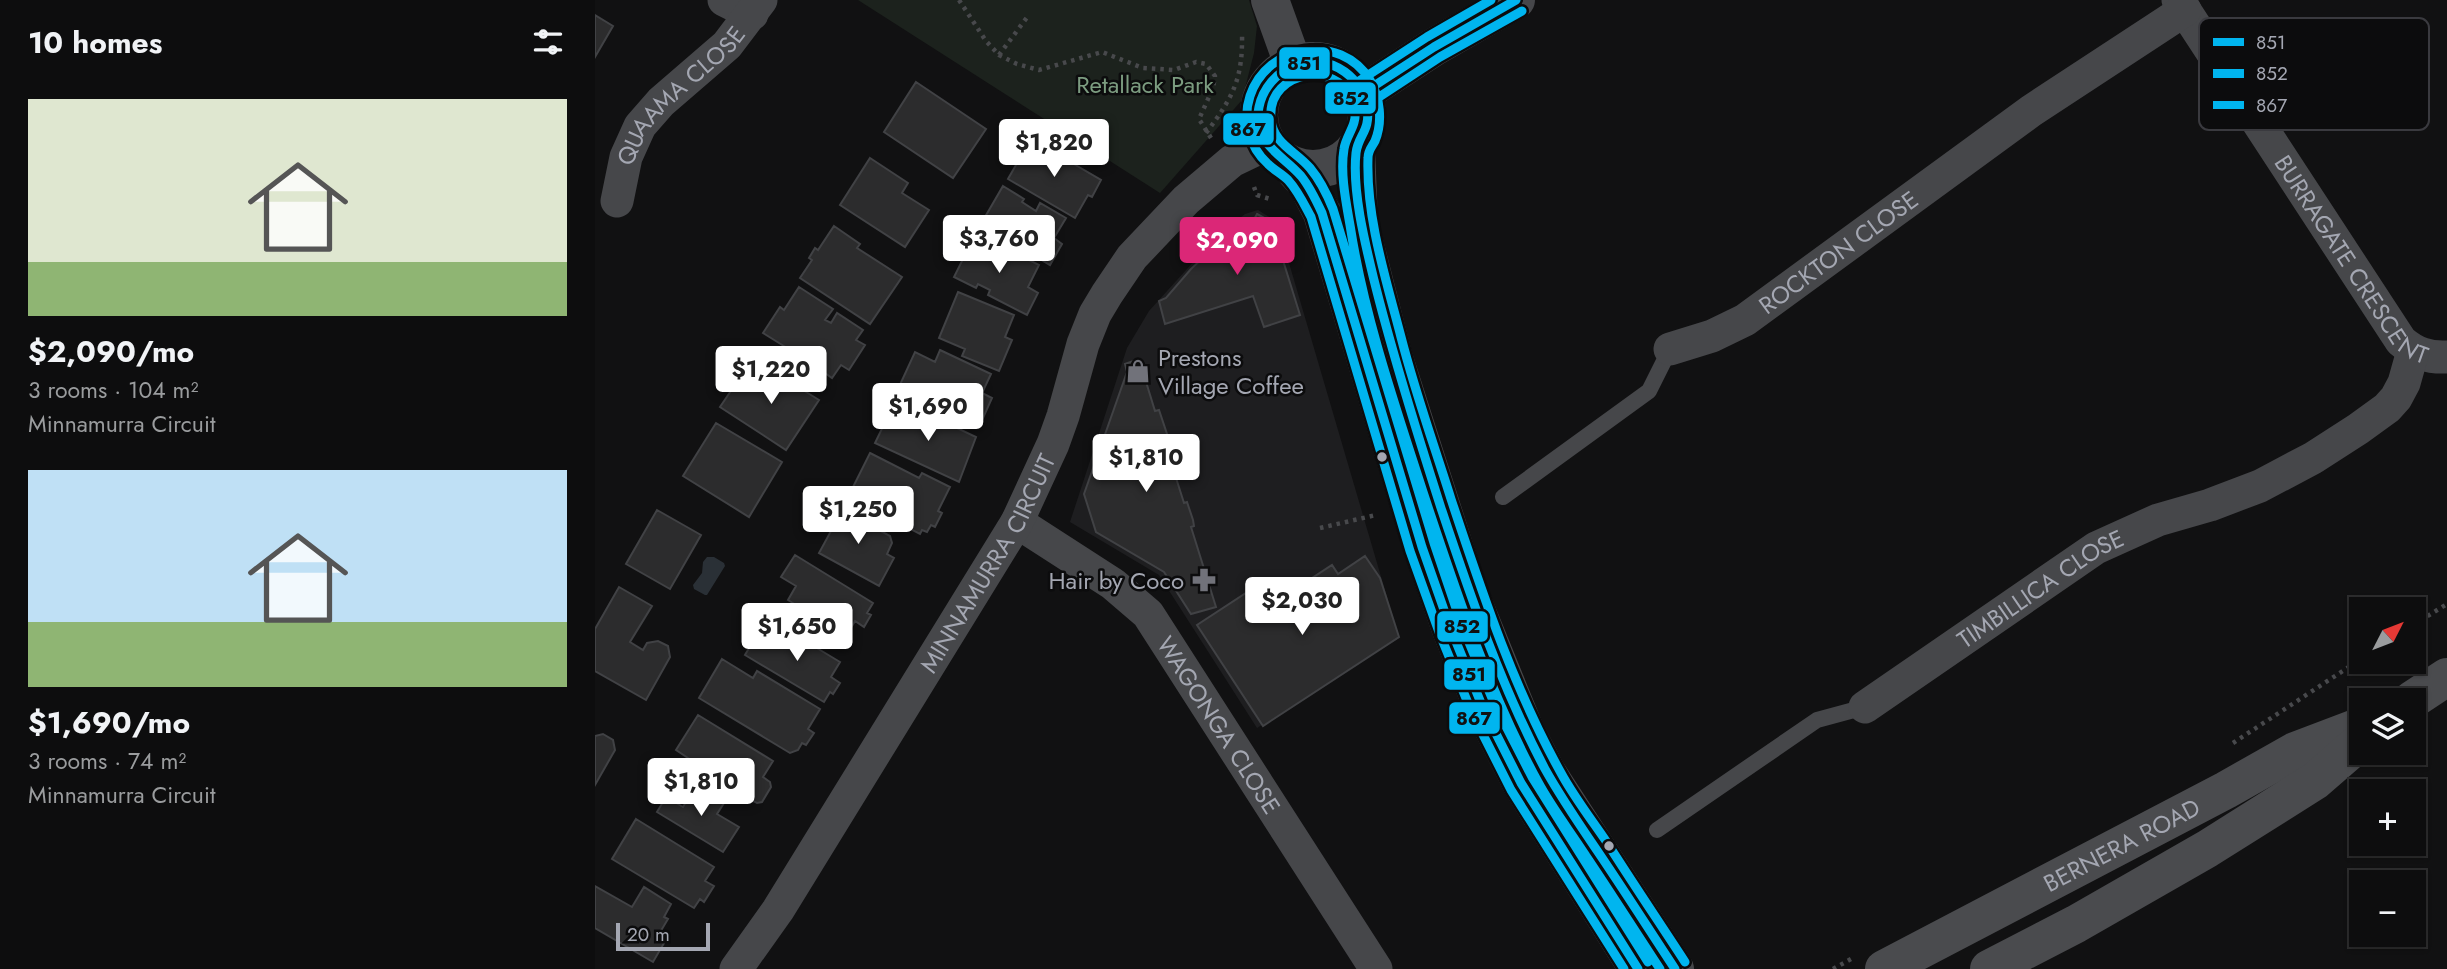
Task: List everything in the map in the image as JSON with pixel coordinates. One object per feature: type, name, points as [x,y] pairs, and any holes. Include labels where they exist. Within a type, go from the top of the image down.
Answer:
[{"type":"main road","points":[[2426,691],[2447,677]]},
{"type":"main road","name":"BERNERA ROAD","points":[[1884,969],[2180,815],[2295,751],[2349,731]]},
{"type":"main road","name":"BERNERA ROAD","points":[[1989,969],[2076,924],[2207,849],[2315,781],[2349,751]]},
{"type":"street","points":[[1270,0],[1293,64]]},
{"type":"street","points":[[1363,93],[1434,47],[1516,0]]},
{"type":"street","name":"QUAAMA CLOSE","points":[[617,201],[626,156],[641,126],[661,102],[727,45],[745,5]]},
{"type":"street","name":"ROCKTON CLOSE","points":[[1670,349],[1712,336],[1745,320],[2031,111],[2182,5]]},
{"type":"street","name":"BURRAGATE CRESCENT","points":[[2182,5],[2199,31]]},
{"type":"street","points":[[1278,155],[1307,169],[1326,169],[1342,161],[1356,149],[1367,122],[1367,107],[1355,80],[1329,63],[1314,60],[1283,69],[1270,80],[1262,95],[1258,112],[1260,128],[1278,155],[1307,184],[1322,213],[1422,547],[1450,627],[1483,708],[1521,783],[1638,969]]},
{"type":"street","name":"BURRAGATE CRESCENT","points":[[2263,130],[2401,341],[2413,351],[2436,358],[2447,357]]},
{"type":"street","points":[[1356,149],[1359,222],[1390,342],[1468,590],[1525,730],[1546,771],[1675,969]]},
{"type":"street","name":"MINNAMURRA CIRCUIT","points":[[736,969],[778,910],[1017,522],[1057,435],[1083,344],[1095,314],[1120,273],[1186,200],[1232,161],[1278,155]]},
{"type":"street","name":"TIMBILLICA CLOSE","points":[[1865,707],[2096,548],[2158,520],[2210,505],[2260,486],[2313,458],[2358,429],[2396,398],[2404,383],[2413,351]]},
{"type":"street","name":"WAGONGA CLOSE","points":[[1017,522],[1113,584],[1147,614],[1376,969]]},
{"type":"lane","name":"ROCKTON CLOSE","points":[[1503,498],[1649,391],[1670,349]]},
{"type":"lane","name":"TIMBILLICA CLOSE","points":[[1657,830],[1817,720],[1865,707]]},
{"type":"path","points":[[958,0],[999,55],[1017,64],[1039,70],[1102,52],[1143,68],[1174,69],[1196,62],[1206,64],[1215,76],[1213,88],[1199,119],[1206,133],[1237,84],[1243,59],[1242,29]]},
{"type":"path","points":[[999,55],[1028,16]]},
{"type":"path","points":[[1320,528],[1367,518]]},
{"type":"path","points":[[2426,617],[2447,604]]},
{"type":"shaded area","points":[[1258,210],[1277,222],[1399,638],[1257,728],[1159,575],[1070,522],[1127,348],[1149,311],[1215,238],[1245,214]]},
{"type":"shaded area","points":[[707,557],[714,557],[725,566],[705,595],[694,589],[693,585],[702,573],[703,562]]},
{"type":"green space","name":"Retallack Park","points":[[858,0],[1249,0],[1257,26],[1254,53],[1242,100],[1160,193]]},
{"type":"building","points":[[595,15],[613,26],[595,57]]},
{"type":"building","points":[[916,82],[986,129],[953,178],[884,132]]},
{"type":"building","points":[[1031,139],[1101,180],[1092,197],[1088,195],[1075,218],[1008,179]]},
{"type":"building","points":[[870,158],[908,183],[902,193],[929,210],[905,247],[840,205]]},
{"type":"building","points":[[1003,186],[1024,199],[1022,202],[1036,211],[1040,203],[1066,218],[1054,238],[1062,244],[1050,265],[1013,243],[1015,239],[1005,232],[1002,236],[981,224]]},
{"type":"building","points":[[1257,214],[1281,227],[1274,242],[1277,241],[1300,315],[1264,327],[1253,296],[1165,324],[1159,301],[1166,298],[1191,269],[1231,232],[1245,225],[1249,228]]},
{"type":"building","points":[[834,226],[860,244],[857,248],[902,277],[870,324],[800,278],[812,260],[809,258],[815,248],[818,250]]},
{"type":"building","points":[[974,237],[1011,256],[1013,252],[1039,265],[1028,287],[1038,293],[1027,315],[988,295],[990,290],[978,284],[976,288],[954,277]]},
{"type":"building","points":[[799,287],[833,309],[825,320],[831,323],[837,313],[863,330],[856,340],[865,345],[849,370],[841,365],[832,378],[818,368],[816,372],[785,351],[787,348],[763,333],[780,307],[784,310]]},
{"type":"building","points":[[958,292],[1014,315],[1005,337],[1012,340],[999,371],[962,356],[965,349],[939,338]]},
{"type":"building","points":[[940,350],[991,374],[982,393],[992,398],[979,427],[898,389],[915,352],[935,362]]},
{"type":"building","points":[[1139,359],[1155,411],[1159,410],[1167,434],[1163,437],[1184,503],[1187,502],[1193,520],[1194,526],[1191,527],[1216,607],[1191,614],[1164,572],[1096,532],[1084,494],[1127,372],[1125,364]]},
{"type":"building","points":[[761,364],[819,400],[786,450],[720,407],[739,379],[748,384]]},
{"type":"building","points":[[915,408],[976,437],[959,482],[875,443],[890,412],[909,421]]},
{"type":"building","points":[[716,423],[782,462],[749,517],[683,476]]},
{"type":"building","points":[[870,453],[919,478],[922,473],[950,487],[938,511],[942,513],[935,527],[931,525],[927,532],[922,530],[920,534],[848,497]]},
{"type":"building","points":[[839,508],[890,536],[892,543],[887,554],[894,558],[879,586],[819,553],[831,531],[825,521],[830,512]]},
{"type":"building","points":[[657,510],[701,535],[670,589],[626,564]]},
{"type":"building","points":[[795,555],[873,603],[867,613],[871,615],[864,627],[855,621],[846,636],[788,600],[796,586],[781,577]]},
{"type":"building","points":[[1365,556],[1380,578],[1399,637],[1263,726],[1197,625],[1246,593],[1259,613],[1332,565],[1338,574]]},
{"type":"building","points":[[619,587],[652,606],[630,642],[643,650],[647,643],[658,641],[668,646],[670,657],[646,700],[595,671],[595,629]]},
{"type":"building","points":[[782,627],[840,662],[831,677],[840,683],[824,702],[745,655],[758,633],[773,643]]},
{"type":"building","points":[[722,659],[753,678],[757,671],[820,709],[808,729],[814,733],[806,745],[802,743],[798,750],[790,753],[699,698]]},
{"type":"building","points":[[698,715],[773,761],[763,777],[770,782],[771,787],[762,802],[751,800],[676,750]]},
{"type":"building","points":[[603,734],[613,740],[615,750],[595,785],[595,736]]},
{"type":"building","points":[[696,786],[724,803],[717,814],[739,827],[723,852],[657,812],[666,797],[683,807]]},
{"type":"building","points":[[636,819],[714,867],[705,881],[714,886],[704,902],[700,899],[694,908],[612,859]]},
{"type":"building","points":[[595,886],[632,907],[644,887],[671,904],[664,917],[668,919],[659,934],[667,938],[653,962],[595,928]]},
{"type":"transit line","name":"867","points":[[1356,83],[1491,0]]},
{"type":"transit line","name":"851","points":[[1363,93],[1434,47],[1516,0]]},
{"type":"transit line","name":"852","points":[[1370,103],[1440,57],[1522,11]]},
{"type":"transit line","name":"867","points":[[1624,969],[1511,790],[1472,713],[1410,551],[1311,217],[1292,184],[1261,157],[1249,133],[1247,114],[1250,96],[1259,78],[1272,65],[1288,55],[1305,50],[1323,50],[1341,55],[1357,65],[1370,80],[1378,102],[1380,118],[1375,141],[1368,155],[1370,203],[1378,248],[1418,398],[1487,604],[1513,673],[1561,773],[1685,962]]},
{"type":"transit line","name":"851","points":[[1638,969],[1521,783],[1483,708],[1450,627],[1422,547],[1322,213],[1304,180],[1270,147],[1260,130],[1259,107],[1264,94],[1271,82],[1293,66],[1319,62],[1332,65],[1353,79],[1364,96],[1368,115],[1357,147],[1355,168],[1360,217],[1367,250],[1406,395],[1475,608],[1514,706],[1545,769],[1675,969]]},
{"type":"transit line","name":"852","points":[[1648,962],[1532,777],[1494,703],[1461,623],[1434,543],[1333,209],[1314,173],[1281,141],[1273,128],[1273,102],[1281,88],[1294,80],[1324,76],[1338,82],[1349,93],[1355,110],[1344,149],[1343,178],[1363,293],[1381,360],[1423,492],[1488,676],[1543,792],[1660,969]]},
{"type":"place","name":"Prestons Village Coffee","points":[[1138,371]]},
{"type":"place","name":"Hair by Coco","points":[[1204,580]]}]
